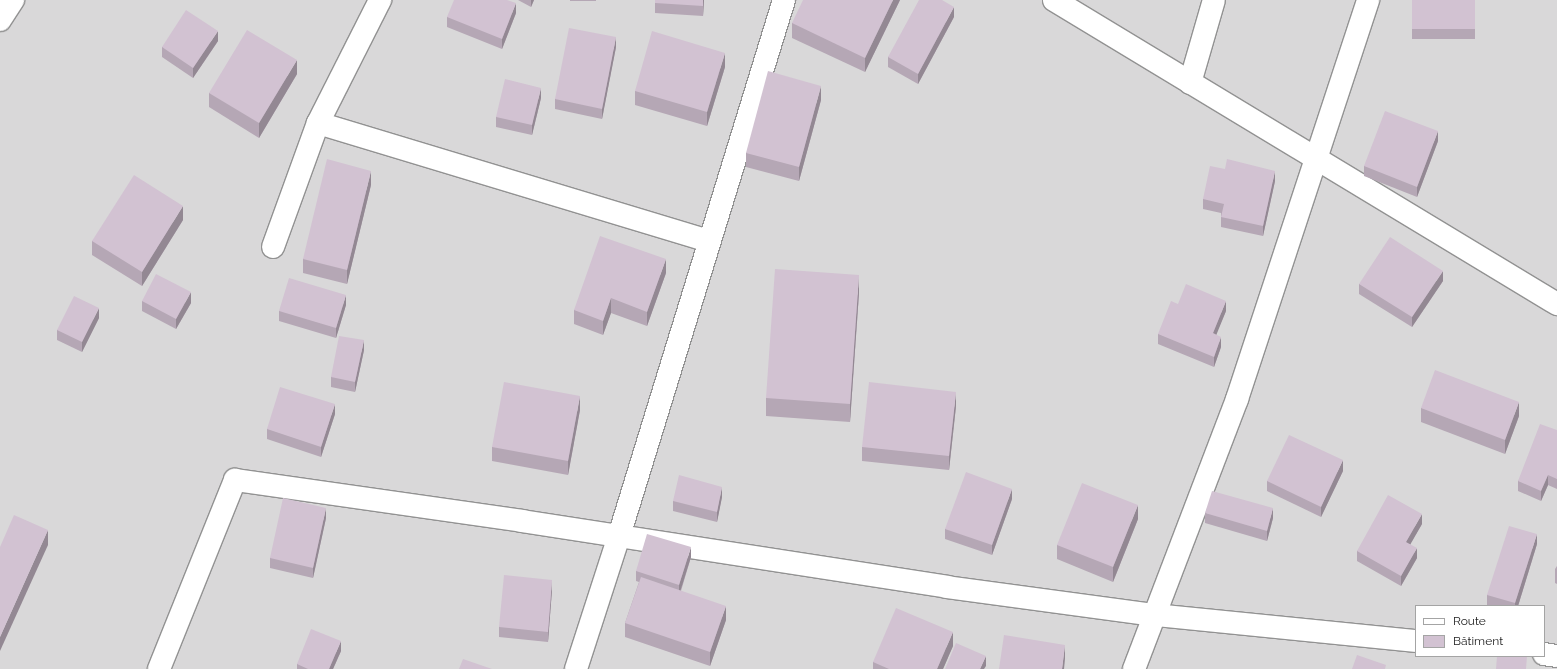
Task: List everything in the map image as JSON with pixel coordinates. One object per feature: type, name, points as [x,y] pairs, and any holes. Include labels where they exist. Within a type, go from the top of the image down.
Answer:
[{"type":"street","points":[[0,20],[13,0]]},
{"type":"street","points":[[273,248],[318,124],[380,0]]},
{"type":"street","points":[[576,669],[784,0]]},
{"type":"street","points":[[1054,0],[1557,304]]},
{"type":"street","points":[[1190,83],[1214,0]]},
{"type":"street","points":[[1134,669],[1237,399],[1368,0]]},
{"type":"street","points":[[318,124],[710,240]]},
{"type":"street","points":[[159,669],[234,480],[618,536],[947,587],[1155,615],[1415,641]]},
{"type":"street","points":[[1545,654],[1557,656]]},
{"type":"shaded area","points":[[0,0],[1557,0],[1557,669],[0,669]]},
{"type":"building","points":[[454,0],[507,0],[516,3],[502,39],[447,17]]},
{"type":"building","points":[[655,0],[703,0],[703,6],[655,3]]},
{"type":"building","points":[[803,0],[893,0],[865,58],[792,23]]},
{"type":"building","points":[[919,0],[942,0],[954,7],[918,74],[888,57]]},
{"type":"building","points":[[1412,0],[1475,0],[1475,29],[1412,29]]},
{"type":"building","points":[[186,10],[218,31],[193,68],[162,47]]},
{"type":"building","points":[[569,28],[616,37],[602,109],[555,99]]},
{"type":"building","points":[[247,30],[297,60],[259,123],[209,93]]},
{"type":"building","points":[[652,31],[725,53],[707,112],[635,91]]},
{"type":"building","points":[[768,71],[821,86],[799,167],[746,153]]},
{"type":"building","points":[[505,79],[541,88],[532,125],[496,117]]},
{"type":"building","points":[[1385,111],[1438,131],[1417,187],[1364,166]]},
{"type":"building","points":[[327,159],[371,171],[347,270],[303,259]]},
{"type":"building","points":[[1227,159],[1275,171],[1263,226],[1221,217],[1224,204],[1203,199],[1210,166],[1225,169]]},
{"type":"building","points":[[134,175],[183,206],[142,272],[92,241]]},
{"type":"building","points":[[600,236],[666,259],[647,312],[611,298],[603,321],[574,310]]},
{"type":"building","points":[[1390,237],[1443,271],[1412,317],[1359,284]]},
{"type":"building","points":[[775,269],[859,275],[850,404],[766,398]]},
{"type":"building","points":[[156,274],[191,292],[176,319],[142,301]]},
{"type":"building","points":[[289,278],[346,295],[336,328],[279,311]]},
{"type":"building","points":[[1186,284],[1226,301],[1213,333],[1221,337],[1214,357],[1158,334],[1171,301],[1178,304]]},
{"type":"building","points":[[74,296],[99,308],[82,342],[57,330]]},
{"type":"building","points":[[339,336],[364,340],[355,382],[331,377]]},
{"type":"building","points":[[1435,370],[1519,402],[1505,440],[1421,408]]},
{"type":"building","points":[[504,382],[580,396],[568,461],[492,447]]},
{"type":"building","points":[[869,382],[956,392],[949,456],[862,447]]},
{"type":"building","points":[[280,387],[335,404],[321,447],[267,429]]},
{"type":"building","points":[[1540,424],[1557,430],[1557,479],[1548,475],[1541,491],[1518,481]]},
{"type":"building","points":[[1289,435],[1343,460],[1321,507],[1267,481]]},
{"type":"building","points":[[966,472],[1012,489],[992,545],[945,529]]},
{"type":"building","points":[[679,475],[722,487],[717,512],[673,501]]},
{"type":"building","points":[[1082,483],[1138,505],[1113,567],[1057,545]]},
{"type":"building","points":[[1212,491],[1273,508],[1267,531],[1205,513]]},
{"type":"building","points":[[1388,495],[1422,514],[1406,542],[1417,548],[1401,576],[1357,551]]},
{"type":"building","points":[[283,498],[326,508],[313,568],[270,558]]},
{"type":"building","points":[[14,515],[48,530],[0,637],[0,547]]},
{"type":"building","points":[[1509,526],[1537,534],[1515,603],[1487,595]]},
{"type":"building","points":[[647,534],[691,547],[679,585],[636,571]]},
{"type":"building","points":[[504,575],[552,580],[548,632],[499,627]]},
{"type":"building","points":[[641,577],[726,606],[710,652],[625,623]]},
{"type":"building","points":[[896,608],[953,632],[937,669],[889,669],[873,662]]},
{"type":"building","points":[[311,629],[341,641],[329,669],[308,669],[297,664]]},
{"type":"building","points":[[1004,635],[1065,645],[1062,669],[999,669]]},
{"type":"building","points":[[956,643],[986,656],[980,669],[945,669]]},
{"type":"building","points":[[1357,655],[1386,665],[1385,669],[1352,669]]},
{"type":"building","points":[[1497,657],[1527,657],[1526,669],[1496,669]]},
{"type":"building","points":[[463,659],[492,669],[459,669]]}]
